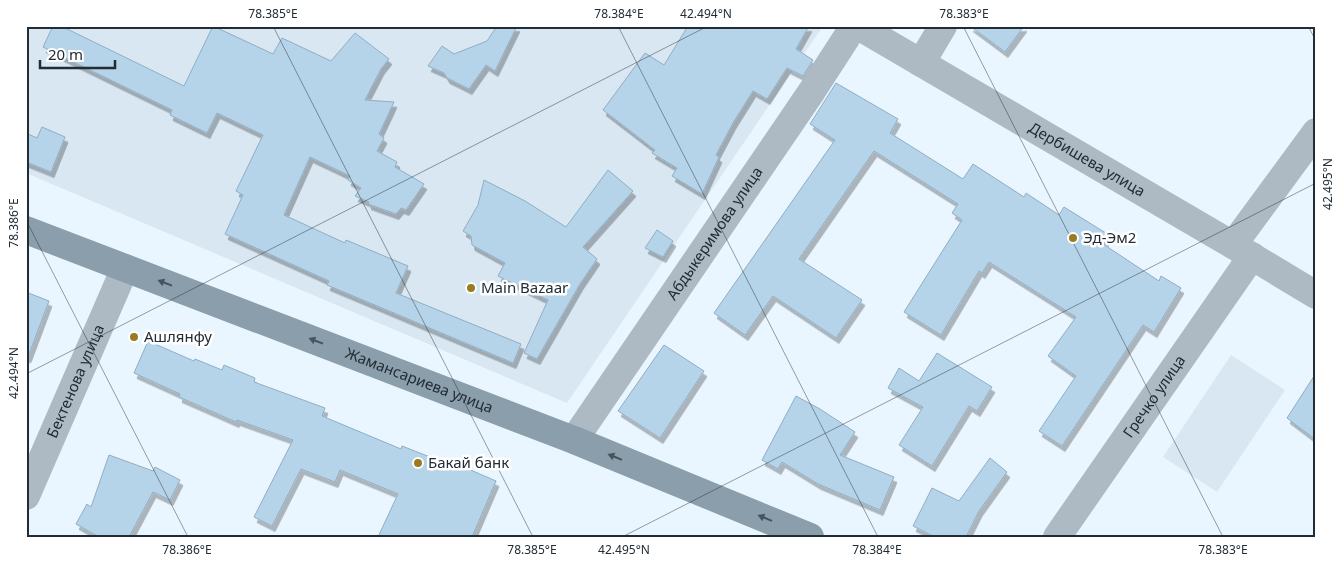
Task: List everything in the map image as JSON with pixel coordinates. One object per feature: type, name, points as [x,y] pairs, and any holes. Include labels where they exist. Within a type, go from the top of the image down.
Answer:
[{"type":"main road","name":"Жамансариева улица","points":[[26,230],[574,440],[810,537]]},
{"type":"street","name":"Дербишева улица","points":[[856,26],[1316,295]]},
{"type":"street","name":"Абдыкеримова улица","points":[[574,440],[856,26]]},
{"type":"street","points":[[921,63],[942,26]]},
{"type":"street","name":"Гречко улица","points":[[1057,537],[1316,132]]},
{"type":"street","name":"Бектенова улица","points":[[26,496],[125,268]]},
{"type":"shaded area","name":"Main Bazaar","points":[[26,26],[823,26],[567,403],[26,173]]},
{"type":"shaded area","points":[[1231,355],[1285,390],[1217,492],[1163,457]]},
{"type":"building","points":[[53,26],[61,26],[184,86],[213,26],[273,54],[282,38],[331,61],[355,33],[389,59],[381,69],[365,100],[394,102],[379,134],[384,138],[377,151],[397,162],[395,167],[424,184],[406,210],[401,208],[396,214],[368,204],[369,202],[355,196],[361,188],[348,180],[350,176],[310,157],[284,215],[345,243],[346,240],[408,266],[396,293],[521,344],[513,363],[327,285],[329,281],[225,234],[243,195],[236,191],[263,135],[217,113],[207,133],[170,115],[172,110],[43,47]]},
{"type":"building","points":[[497,26],[517,26],[495,71],[486,65],[469,89],[447,78],[444,73],[428,66],[442,46],[454,54],[487,41]]},
{"type":"building","points":[[688,26],[809,26],[796,49],[813,60],[803,76],[787,68],[767,99],[753,91],[716,155],[719,157],[702,194],[672,176],[677,168],[652,153],[655,150],[603,110],[645,53],[664,65]]},
{"type":"building","points":[[970,26],[1024,26],[1005,52]]},
{"type":"building","points":[[836,83],[898,119],[890,133],[963,179],[973,164],[1024,197],[1026,193],[1059,215],[1064,207],[1109,235],[1103,244],[1159,281],[1161,276],[1181,288],[1154,332],[1143,325],[1062,446],[1039,431],[1076,376],[1048,356],[1076,317],[989,262],[982,273],[979,271],[941,335],[904,312],[962,220],[952,213],[958,204],[874,151],[799,259],[862,300],[836,338],[773,296],[745,335],[714,313],[835,140],[810,124]]},
{"type":"building","points":[[42,127],[65,137],[51,172],[26,162],[26,133],[37,138]]},
{"type":"building","points":[[608,170],[633,191],[583,247],[597,259],[580,284],[537,359],[524,353],[548,300],[498,276],[505,263],[472,245],[471,236],[463,231],[478,205],[484,180],[525,201],[566,227]]},
{"type":"building","points":[[657,230],[673,241],[663,257],[645,248]]},
{"type":"building","points":[[26,292],[49,301],[28,357],[26,357]]},
{"type":"building","points":[[148,341],[194,361],[195,359],[222,370],[224,365],[255,378],[254,382],[325,408],[322,416],[401,449],[402,446],[458,468],[459,465],[496,481],[472,537],[378,537],[398,494],[340,470],[335,482],[301,469],[272,526],[254,517],[293,440],[237,420],[236,422],[179,397],[180,394],[134,373]]},
{"type":"building","points":[[664,345],[704,371],[660,438],[618,411]]},
{"type":"building","points":[[937,353],[992,387],[977,411],[969,406],[932,466],[899,445],[923,407],[888,388],[899,368],[919,381]]},
{"type":"building","points":[[1316,373],[1316,440],[1287,418]]},
{"type":"building","points":[[796,396],[855,432],[840,455],[894,477],[880,510],[818,484],[782,462],[778,469],[762,460]]},
{"type":"building","points":[[109,455],[153,471],[155,467],[180,480],[170,500],[153,492],[129,537],[99,537],[76,524],[87,504],[91,507]]},
{"type":"building","points":[[990,458],[1007,472],[979,511],[966,537],[935,537],[913,526],[932,488],[959,501]]},
{"type":"place","name":"Эд-Эм2","points":[[1073,238]]},
{"type":"place","name":"Main Bazaar","points":[[471,288]]},
{"type":"place","name":"Ашлянфу","points":[[134,337]]},
{"type":"place","name":"Бакай банк","points":[[418,463]]}]
